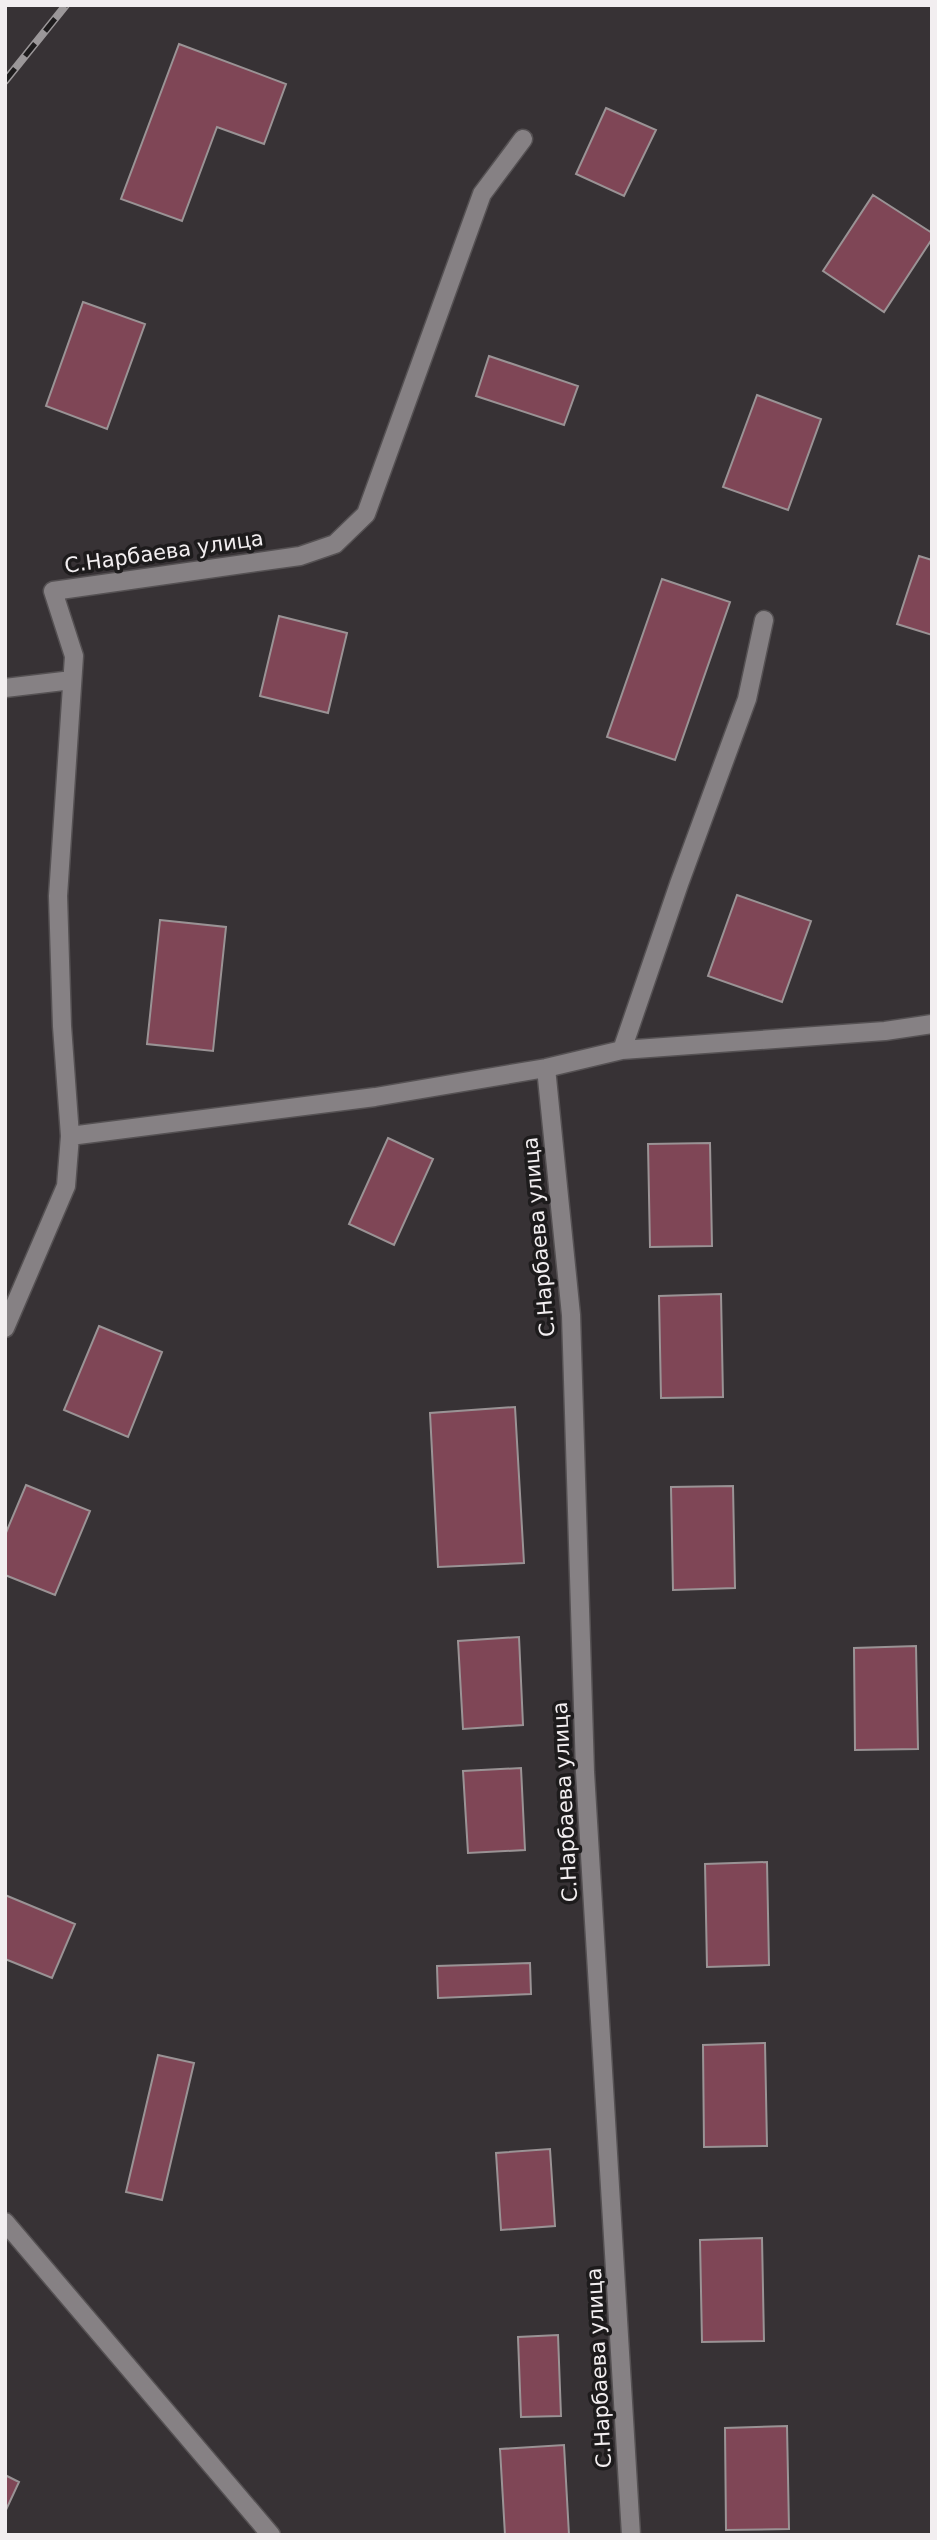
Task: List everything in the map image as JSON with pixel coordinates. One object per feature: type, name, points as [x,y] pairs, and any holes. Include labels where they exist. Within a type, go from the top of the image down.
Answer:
[{"type":"street","name":"С.Нарбаева улица","points":[[5,1328],[66,1185],[70,1136],[62,1026],[58,896],[74,656],[53,591],[300,556],[335,544],[366,514],[482,194],[523,139]]},
{"type":"street","points":[[622,1050],[747,699],[764,620]]},
{"type":"street","points":[[5,688],[72,680]]},
{"type":"street","points":[[70,1136],[375,1097],[546,1068],[622,1050],[885,1031],[932,1024]]},
{"type":"street","name":"С.Нарбаева улица","points":[[546,1068],[571,1315],[585,1772],[631,2535]]},
{"type":"street","points":[[5,2222],[271,2535]]},
{"type":"building","points":[[179,44],[286,84],[264,144],[217,127],[182,221],[121,199]]},
{"type":"building","points":[[606,108],[656,130],[624,196],[576,174]]},
{"type":"building","points":[[873,195],[932,233],[932,239],[884,312],[823,271]]},
{"type":"building","points":[[83,302],[145,324],[107,429],[46,406]]},
{"type":"building","points":[[489,356],[578,386],[564,425],[476,396]]},
{"type":"building","points":[[757,395],[821,419],[788,510],[723,487]]},
{"type":"building","points":[[919,556],[932,560],[932,635],[897,624]]},
{"type":"building","points":[[662,579],[730,602],[675,760],[607,737]]},
{"type":"building","points":[[279,616],[347,633],[328,713],[260,696]]},
{"type":"building","points":[[737,895],[811,921],[782,1002],[708,976]]},
{"type":"building","points":[[160,920],[226,927],[213,1051],[147,1044]]},
{"type":"building","points":[[388,1138],[433,1159],[394,1245],[349,1224]]},
{"type":"building","points":[[710,1143],[712,1246],[650,1247],[648,1144]]},
{"type":"building","points":[[721,1294],[723,1397],[661,1398],[659,1296]]},
{"type":"building","points":[[99,1326],[162,1352],[128,1437],[64,1410]]},
{"type":"building","points":[[515,1407],[524,1563],[438,1567],[430,1413]]},
{"type":"building","points":[[26,1485],[90,1511],[55,1595],[5,1575],[5,1535]]},
{"type":"building","points":[[733,1486],[735,1588],[673,1590],[671,1487]]},
{"type":"building","points":[[519,1637],[523,1725],[463,1729],[458,1641]]},
{"type":"building","points":[[916,1646],[918,1749],[855,1750],[854,1648]]},
{"type":"building","points":[[521,1768],[525,1850],[468,1853],[463,1771]]},
{"type":"building","points":[[767,1862],[769,1965],[707,1967],[705,1864]]},
{"type":"building","points":[[5,1895],[75,1924],[52,1978],[5,1959]]},
{"type":"building","points":[[530,1963],[531,1994],[438,1998],[437,1966]]},
{"type":"building","points":[[765,2043],[767,2146],[704,2147],[703,2045]]},
{"type":"building","points":[[158,2055],[194,2063],[162,2200],[126,2192]]},
{"type":"building","points":[[550,2149],[555,2226],[501,2230],[496,2153]]},
{"type":"building","points":[[762,2238],[764,2341],[702,2342],[700,2240]]},
{"type":"building","points":[[558,2335],[561,2416],[521,2417],[518,2337]]},
{"type":"building","points":[[787,2426],[789,2529],[726,2530],[725,2428]]},
{"type":"building","points":[[564,2445],[569,2535],[505,2535],[500,2449]]},
{"type":"building","points":[[5,2475],[19,2482],[5,2512]]},
{"type":"railway","points":[[5,81],[66,5]]}]
